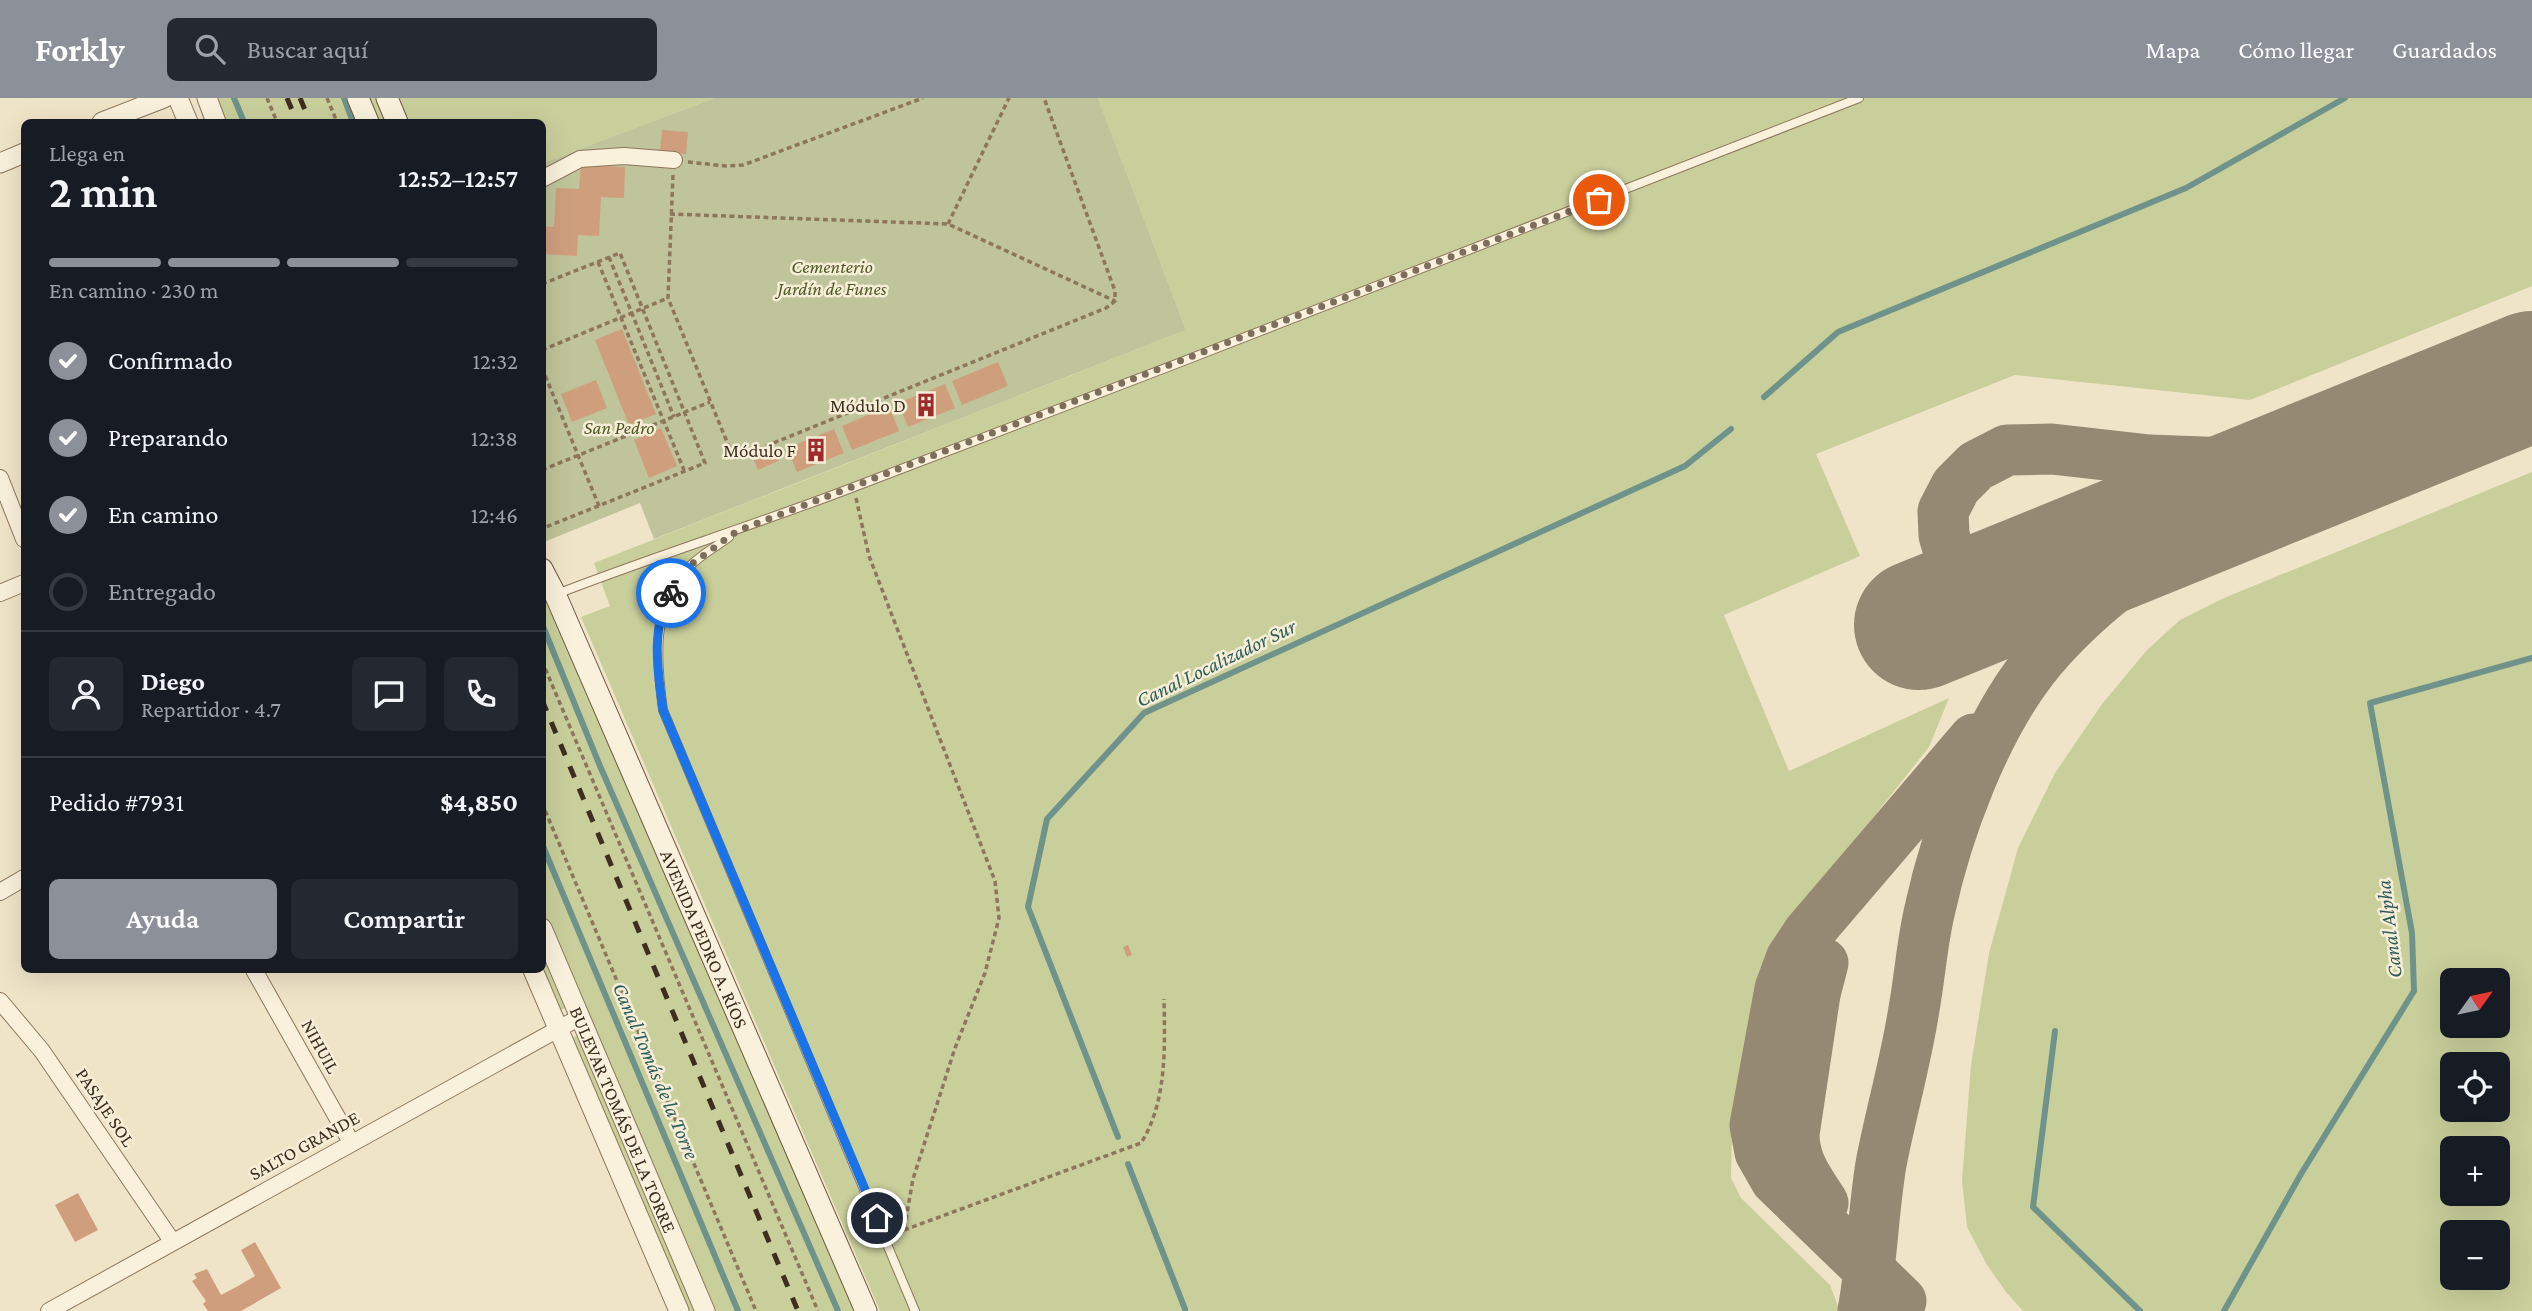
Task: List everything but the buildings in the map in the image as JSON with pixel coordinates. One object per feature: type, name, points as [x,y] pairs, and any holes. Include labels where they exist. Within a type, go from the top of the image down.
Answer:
[{"type":"main road","points":[[358,98],[367,119]]},
{"type":"main road","points":[[387,98],[396,119]]},
{"type":"main road","name":"AVENIDA PEDRO A. RÍOS","points":[[546,577],[866,1311]]},
{"type":"street","points":[[110,119],[164,98]]},
{"type":"street","points":[[178,98],[187,119]]},
{"type":"street","points":[[207,98],[215,119]]},
{"type":"street","points":[[0,163],[21,154]]},
{"type":"street","points":[[546,177],[580,159],[624,156],[674,160]]},
{"type":"street","points":[[0,478],[21,531]]},
{"type":"street","points":[[0,593],[21,584]]},
{"type":"street","points":[[0,891],[21,880]]},
{"type":"street","name":"BULEVAR TOMÁS DE LA TORRE","points":[[546,937],[705,1311]]},
{"type":"street","name":"NIHUIL","points":[[256,973],[351,1142]]},
{"type":"street","name":"BULEVAR TOMÁS DE LA TORRE","points":[[534,973],[678,1311]]},
{"type":"street","name":"PASAJE SOL","points":[[0,1001],[43,1051],[172,1241]]},
{"type":"street","name":"SALTO GRANDE","points":[[49,1311],[580,1017]]},
{"type":"lane","points":[[555,594],[853,488],[1475,250],[1859,98]]},
{"type":"lane","points":[[737,531],[689,566],[663,606],[656,659],[663,710],[915,1311]]},
{"type":"path","points":[[267,98],[276,119]]},
{"type":"path","points":[[327,98],[336,119]]},
{"type":"path","points":[[923,98],[743,165],[726,166],[674,160],[668,298],[734,459],[1106,308],[1115,301]]},
{"type":"path","points":[[948,224],[1009,98]]},
{"type":"path","points":[[1044,98],[1115,291],[1115,301]]},
{"type":"path","points":[[670,214],[948,224],[1115,301]]},
{"type":"path","points":[[546,282],[620,253],[705,463],[546,527]]},
{"type":"path","points":[[609,257],[674,417]]},
{"type":"path","points":[[598,262],[684,471]]},
{"type":"path","points":[[546,347],[668,298]]},
{"type":"path","points":[[546,378],[598,506]]},
{"type":"path","points":[[546,468],[710,402]]},
{"type":"path","points":[[853,488],[869,556],[995,881],[999,918],[985,973],[955,1048],[913,1179],[904,1230]]},
{"type":"path","points":[[546,671],[818,1311]]},
{"type":"path","points":[[546,812],[756,1311]]},
{"type":"path","points":[[888,1242],[904,1230],[1141,1143],[1152,1125],[1165,1056],[1164,999]]},
{"type":"green space","points":[[207,98],[714,98],[546,162],[546,119],[215,119]]},
{"type":"green space","name":"Cementerio Jardín de Funes","points":[[714,98],[1098,98],[1186,330],[654,539],[640,503],[546,541],[546,162]]},
{"type":"green space","points":[[1098,98],[2532,98],[2532,286],[2250,400],[2015,375],[1816,454],[1860,556],[1724,615],[1789,771],[1949,698],[1929,747],[1780,935],[1764,964],[1732,1131],[1731,1178],[1741,1198],[1830,1285],[1840,1311],[880,1311],[581,617],[610,606],[594,563],[1186,330]]},
{"type":"green space","points":[[2532,472],[2532,1311],[2023,1311],[1987,1265],[1967,1227],[1962,1181],[1971,1065],[1989,953],[2018,848],[2055,773],[2102,704],[2147,650],[2180,620],[2224,598]]},
{"type":"green space","points":[[546,578],[866,1311],[705,1311],[546,935]]},
{"type":"green space","points":[[546,952],[566,1008],[560,1010],[543,973],[546,973]]},
{"type":"green space","points":[[578,1036],[697,1311],[683,1311],[570,1042],[573,1037]]},
{"type":"waterway","name":"Canal Tomás de la Torre","points":[[234,98],[243,119]]},
{"type":"waterway","points":[[344,98],[352,119]]},
{"type":"waterway","points":[[1764,397],[1838,332],[2186,188],[2345,98]]},
{"type":"waterway","name":"Canal Localizador Sur","points":[[1118,1137],[1028,907],[1047,819],[1144,713],[1685,466],[1731,429]]},
{"type":"waterway","points":[[546,634],[600,766],[838,1311]]},
{"type":"waterway","name":"Canal Alpha","points":[[2224,1311],[2301,1174],[2414,991],[2412,933],[2370,703],[2532,658]]},
{"type":"waterway","name":"Canal Tomás de la Torre","points":[[546,854],[738,1311]]},
{"type":"waterway","points":[[2055,1031],[2033,1207],[2140,1311]]},
{"type":"waterway","name":"Canal Localizador Sur","points":[[1128,1164],[1185,1309]]},
{"type":"taxiway","points":[[1997,593],[1973,584],[1951,559],[1944,535],[1943,511],[1956,486],[1976,466],[2007,450],[2052,449],[2149,460],[2283,465],[2338,454]]},
{"type":"taxiway","points":[[1863,1311],[1881,1164],[1911,1028],[1927,921],[1946,847],[1983,751],[2015,693],[2055,642],[2130,575],[2239,495]]},
{"type":"taxiway","points":[[1901,1301],[1776,1180],[1760,1152],[1755,1125],[1780,989],[1791,959],[1809,932],[1974,739]]},
{"type":"taxiway","points":[[1823,963],[1815,994],[1794,1134],[1799,1162],[1823,1203]]},
{"type":"runway","points":[[1919,625],[2532,376]]},
{"type":"railway","points":[[287,98],[296,119]]},
{"type":"railway","points":[[300,98],[309,119]]},
{"type":"railway","points":[[546,710],[798,1311]]},
{"type":"way so far","points":[[671,593],[689,566],[737,531],[1475,250],[1599,200]]},
{"type":"place","name":"Módulo D","points":[[926,405]]},
{"type":"place","name":"Módulo F","points":[[816,450]]},
{"type":"route","points":[[671,593],[663,606],[656,659],[663,710],[877,1218]]},
{"type":"park label","name":"San Pedro","points":[[619,427]]}]
